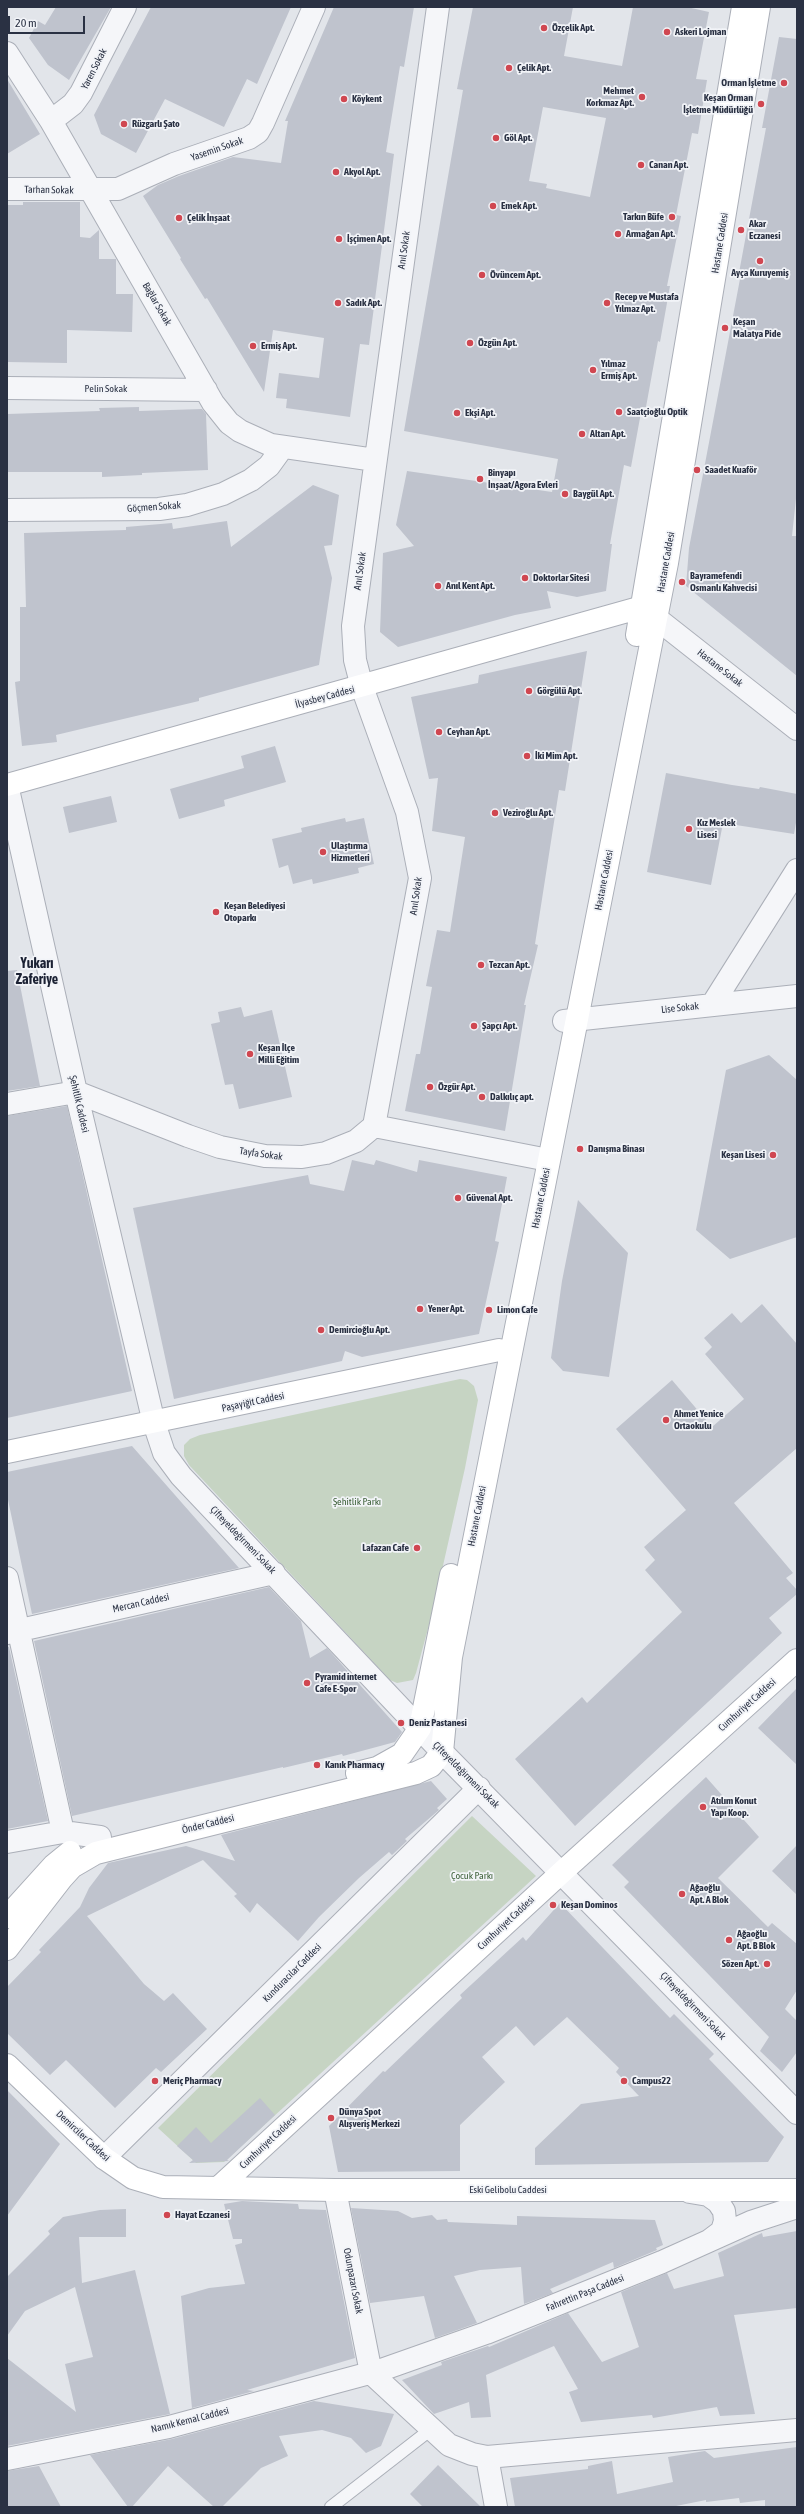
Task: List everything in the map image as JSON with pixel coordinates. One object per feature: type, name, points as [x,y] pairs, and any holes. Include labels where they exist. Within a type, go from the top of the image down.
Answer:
[{"type":"main road","name":"Hastane Caddesi","points":[[649,612],[743,7]]},
{"type":"main road","name":"Hastane Caddesi","points":[[442,1752],[450,1656],[570,1020],[649,612],[759,7]]},
{"type":"main road","name":"İlyasbey Caddesi","points":[[7,785],[362,687],[649,612]]},
{"type":"main road","name":"Hastane Caddesi","points":[[420,1728],[500,1350],[538,1158],[570,1020]]},
{"type":"main road","name":"Paşayiğit Caddesi","points":[[7,1452],[154,1423],[500,1350]]},
{"type":"main road","name":"Cumhuriyet Caddesi","points":[[218,2188],[562,1872],[797,1660]]},
{"type":"main road","name":"Önder Caddesi","points":[[7,1917],[65,1854],[100,1838],[377,1768],[402,1754],[420,1728]]},
{"type":"main road","name":"Önder Caddesi","points":[[7,1949],[72,1867],[96,1853],[416,1773],[431,1766],[442,1752]]},
{"type":"main road","name":"Demirciler Caddesi","points":[[7,2065],[104,2158],[133,2178],[146,2183],[179,2189],[218,2188]]},
{"type":"main road","name":"Eski Gelibolu Caddesi","points":[[218,2188],[335,2190],[797,2190]]},
{"type":"street","name":"Yaren Sokak","points":[[50,121],[73,104],[81,93],[125,7]]},
{"type":"street","name":"Yasemin Sokak","points":[[91,190],[118,189],[174,164],[249,138],[258,132],[314,7]]},
{"type":"street","name":"Anıl Sokak","points":[[374,1126],[420,878],[407,812],[362,687],[355,660],[353,626],[438,7]]},
{"type":"street","name":"Bağlar Sokak","points":[[7,54],[50,121],[220,412],[240,431],[259,440],[282,448],[375,460]]},
{"type":"street","name":"Tarhan Sokak","points":[[7,189],[91,190]]},
{"type":"street","name":"Pelin Sokak","points":[[7,388],[206,390]]},
{"type":"street","name":"Göçmen Sokak","points":[[7,510],[159,509],[187,505],[223,494],[251,480],[269,466],[282,448]]},
{"type":"street","name":"Hastane Sokak","points":[[649,612],[797,729]]},
{"type":"street","name":"Şehitlik Caddesi","points":[[7,785],[76,1092],[154,1423]]},
{"type":"street","points":[[712,1005],[797,870]]},
{"type":"street","name":"Lise Sokak","points":[[570,1020],[797,996]]},
{"type":"street","name":"Tayfa Sokak","points":[[76,1092],[220,1147],[265,1156],[302,1157],[332,1151],[356,1142],[374,1126]]},
{"type":"street","points":[[7,1104],[76,1092]]},
{"type":"street","points":[[374,1126],[538,1158]]},
{"type":"street","name":"Çifteyeldeğirmeni Sokak","points":[[154,1423],[161,1446],[171,1465],[442,1752],[562,1872],[797,2113]]},
{"type":"street","name":"Mercan Caddesi","points":[[12,1632],[274,1573]]},
{"type":"street","points":[[7,1578],[12,1632],[63,1832]]},
{"type":"street","name":"Kunduracılar Caddesi","points":[[104,2158],[479,1788]]},
{"type":"street","points":[[7,1842],[63,1832],[100,1838]]},
{"type":"street","name":"Odunpazarı Sokak","points":[[335,2190],[371,2373]]},
{"type":"street","points":[[678,2190],[708,2195],[718,2202],[724,2211],[725,2221],[722,2231],[704,2243]]},
{"type":"street","name":"Fahrettin Paşa Caddesi","points":[[371,2373],[486,2333],[752,2222],[797,2207]]},
{"type":"street","points":[[371,2373],[430,2430],[449,2445],[460,2450],[487,2457],[797,2430]]},
{"type":"street","name":"Namık Kemal Caddesi","points":[[7,2459],[169,2426],[371,2373]]},
{"type":"street","points":[[487,2457],[491,2503]]},
{"type":"lane","points":[[331,2507],[430,2430]]},
{"type":"green space","name":"Şehitlik Parkı","points":[[460,1379],[467,1380],[474,1386],[478,1400],[465,1468],[433,1610],[416,1673],[413,1680],[397,1683],[390,1680],[189,1465],[184,1456],[184,1445],[190,1439],[200,1435]]},
{"type":"green space","name":"Çocuk Parkı","points":[[472,1816],[536,1876],[224,2162],[196,2163],[158,2128]]},
{"type":"building","points":[[56,7],[111,7],[69,80],[48,65],[29,38],[38,21],[45,25]]},
{"type":"building","points":[[151,7],[291,7],[257,84],[247,79],[224,127],[165,99],[136,153],[101,134],[94,115]]},
{"type":"building","points":[[334,7],[414,7],[404,67],[400,66],[386,152],[394,154],[369,345],[360,344],[350,417],[286,408],[287,399],[276,398],[279,373],[319,378],[324,338],[273,330],[264,392],[207,298],[205,299],[180,259],[181,258],[143,196],[158,185],[233,157],[281,163],[288,121],[285,121]]},
{"type":"building","points":[[473,7],[573,7],[564,56],[622,66],[633,7],[687,7],[709,12],[696,79],[707,80],[698,134],[692,133],[676,215],[681,216],[667,286],[670,286],[660,342],[658,341],[646,407],[642,407],[631,467],[624,465],[610,544],[612,544],[606,591],[577,597],[547,591],[551,608],[515,615],[398,647],[380,632],[383,553],[414,546],[396,525],[407,471],[552,492],[558,459],[404,431],[463,90],[457,89]],"holes":[[[543,107],[606,118],[590,197],[546,188],[547,184],[529,181]]]},
{"type":"building","points":[[779,37],[797,39],[797,489],[792,536],[797,536],[797,676],[686,586],[689,548],[740,279],[738,278],[766,128],[762,128]]},
{"type":"building","points":[[7,79],[40,134],[7,154]]},
{"type":"building","points":[[23,202],[80,202],[80,237],[90,238],[99,230],[99,259],[116,259],[116,294],[133,294],[132,332],[67,330],[67,363],[7,362],[7,205],[23,205]]},
{"type":"building","points":[[139,407],[139,411],[202,409],[206,414],[208,470],[142,473],[142,475],[102,477],[102,472],[7,472],[7,414],[100,411],[99,408]]},
{"type":"building","points":[[313,485],[339,495],[332,545],[324,546],[332,578],[319,665],[199,698],[199,701],[56,735],[57,742],[22,746],[15,682],[20,681],[20,607],[26,607],[24,533],[126,530],[126,527],[172,523],[173,529],[227,521],[231,547]]},
{"type":"building","points":[[587,651],[565,791],[559,790],[535,944],[538,945],[524,1005],[526,1005],[505,1131],[405,1111],[416,1054],[420,1054],[432,987],[426,986],[437,930],[450,932],[465,837],[432,831],[438,778],[429,779],[411,697],[478,683],[479,675]]},
{"type":"building","points":[[275,746],[286,782],[224,800],[225,806],[179,819],[170,789],[244,768],[241,756]]},
{"type":"building","name":"Kız Meslek Lisesi","points":[[666,773],[732,785],[759,789],[760,787],[797,794],[797,817],[794,834],[723,823],[711,885],[647,872]]},
{"type":"building","points":[[111,796],[117,822],[69,833],[63,807]]},
{"type":"building","name":"Ulaştırma Hizmetleri","points":[[345,818],[346,822],[364,818],[374,864],[358,868],[359,873],[313,884],[312,879],[293,884],[288,865],[279,868],[272,839],[302,832],[301,828]]},
{"type":"building","points":[[17,970],[40,1086],[7,1091],[7,971]]},
{"type":"building","name":"Keşan İlçe Milli Eğitim","points":[[241,1007],[244,1017],[272,1010],[292,1097],[239,1109],[233,1084],[225,1085],[211,1024],[220,1022],[218,1012]]},
{"type":"building","name":"Keşan Lisesi","points":[[769,1055],[797,1080],[797,1237],[730,1259],[696,1230],[726,1070]]},
{"type":"building","points":[[67,1106],[132,1391],[7,1418],[7,1116]]},
{"type":"building","points":[[352,1160],[374,1165],[376,1160],[417,1172],[419,1160],[507,1177],[495,1241],[499,1242],[479,1334],[362,1357],[345,1351],[342,1361],[174,1399],[133,1208],[308,1175],[310,1184],[344,1191]]},
{"type":"building","points":[[578,1200],[628,1253],[609,1377],[563,1371],[551,1358],[562,1281]]},
{"type":"building","points":[[762,1304],[797,1344],[797,1448],[734,1503],[793,1573],[786,1578],[797,1590],[797,1594],[769,1618],[782,1633],[575,1826],[515,1759],[582,1697],[587,1703],[682,1612],[645,1570],[655,1560],[644,1547],[686,1510],[616,1429],[672,1380],[712,1427],[744,1399],[705,1354],[712,1347],[704,1338],[732,1313],[741,1323]]},
{"type":"building","points":[[132,1446],[239,1568],[32,1614],[7,1495],[7,1472]]},
{"type":"building","points":[[269,1587],[301,1621],[310,1658],[327,1648],[402,1732],[395,1742],[343,1756],[342,1754],[283,1767],[72,1816],[34,1641]]},
{"type":"building","points":[[7,1647],[9,1647],[48,1821],[7,1829]]},
{"type":"building","points":[[797,1688],[797,1765],[758,1728]]},
{"type":"building","points":[[706,1777],[759,1837],[718,1878],[768,1927],[772,1923],[797,1944],[797,1990],[785,2009],[797,2021],[797,2052],[782,2072],[760,2051],[769,2037],[624,1887],[629,1882],[612,1865]]},
{"type":"building","points":[[431,1781],[447,1799],[437,1808],[439,1810],[405,1839],[407,1841],[392,1855],[389,1852],[359,1878],[319,1917],[298,1941],[257,1903],[250,1913],[234,1896],[237,1894],[203,1860],[87,1916],[144,1984],[164,2001],[173,1993],[207,2029],[161,2072],[156,2068],[115,2108],[66,2060],[50,2075],[7,2033],[7,1987],[41,1952],[39,1950],[80,1907],[89,1888],[108,1863],[186,1846],[235,1861],[221,1835]]},
{"type":"building","points":[[797,1845],[797,1895],[772,1871]]},
{"type":"building","points":[[560,1903],[670,2018],[674,2014],[714,2054],[709,2059],[784,2137],[768,2162],[535,2165],[535,2148],[581,2104],[639,2096],[616,2072],[619,2068],[567,2017],[534,2046],[516,2026],[482,2057],[505,2082],[460,2125],[460,2171],[338,2172],[329,2126],[383,2071],[385,2072],[462,1998],[460,1995],[523,1937],[526,1941]]},
{"type":"building","points":[[7,2090],[60,2144],[7,2216]]},
{"type":"building","points":[[260,2098],[275,2115],[227,2160],[229,2161],[189,2163],[193,2160],[177,2146],[196,2127],[211,2143]]},
{"type":"building","points":[[242,2201],[298,2204],[299,2209],[326,2210],[355,2358],[247,2390],[254,2391],[192,2408],[181,2296],[209,2288],[245,2284],[235,2245],[242,2243],[242,2239],[233,2239],[224,2204]]},
{"type":"building","points":[[351,2208],[398,2211],[412,2218],[432,2215],[437,2220],[447,2219],[448,2222],[517,2225],[517,2216],[655,2220],[663,2245],[656,2248],[657,2250],[614,2268],[613,2262],[550,2289],[553,2293],[524,2304],[521,2267],[480,2270],[454,2276],[477,2323],[435,2338],[424,2296],[370,2303]]},
{"type":"building","points":[[126,2209],[126,2237],[79,2237],[82,2283],[135,2270],[170,2414],[7,2446],[7,2358],[76,2412],[65,2364],[93,2357],[75,2287],[25,2311],[7,2336],[7,2277],[50,2234],[48,2231],[63,2217],[100,2210]]},
{"type":"building","points":[[797,2231],[797,2308],[734,2315],[755,2414],[720,2416],[717,2407],[653,2418],[652,2415],[581,2422],[569,2392],[578,2389],[554,2346],[486,2375],[491,2417],[471,2418],[469,2402],[434,2414],[402,2380],[442,2365],[441,2362],[488,2346],[489,2347],[568,2313],[602,2362],[639,2347],[621,2292],[667,2273],[674,2289],[724,2276],[718,2253],[762,2233],[763,2237]]},
{"type":"building","points":[[314,2401],[394,2414],[381,2446],[366,2453],[351,2438],[322,2430],[279,2436],[288,2456],[261,2468],[222,2507],[214,2507],[168,2466],[132,2507],[128,2507],[90,2455],[172,2439]]},
{"type":"building","points":[[797,2447],[797,2507],[765,2507],[765,2500],[740,2503],[739,2498],[706,2502],[706,2500],[671,2507],[515,2507],[510,2478],[588,2469],[588,2466],[612,2461],[617,2494],[673,2482],[668,2457],[705,2451],[714,2458]]},
{"type":"building","points":[[438,2465],[481,2507],[423,2507],[410,2494]]},
{"type":"building","points":[[39,2466],[61,2507],[7,2507],[7,2471]]},
{"type":"place","name":"Özçelik Apt.","points":[[544,28]]},
{"type":"place","name":"Askeri Lojman","points":[[667,32]]},
{"type":"place","name":"Çelik Apt.","points":[[509,68]]},
{"type":"place","name":"Orman İşletme","points":[[784,83]]},
{"type":"place","name":"Mehmet Korkmaz Apt.","points":[[642,97]]},
{"type":"place","name":"Köykent","points":[[344,99]]},
{"type":"place","name":"Keşan Orman İşletme Müdürlüğü","points":[[761,104]]},
{"type":"place","name":"Rüzgarlı Şato","points":[[124,124]]},
{"type":"place","name":"Göl Apt.","points":[[496,138]]},
{"type":"place","name":"Canan Apt.","points":[[641,165]]},
{"type":"place","name":"Akyol Apt.","points":[[336,172]]},
{"type":"place","name":"Emek Apt.","points":[[493,206]]},
{"type":"place","name":"Tarkın Büfe","points":[[672,217]]},
{"type":"place","name":"Çelik İnşaat","points":[[179,218]]},
{"type":"place","name":"Akar Eczanesi","points":[[741,230]]},
{"type":"place","name":"Armağan Apt.","points":[[618,234]]},
{"type":"place","name":"İşçimen Apt.","points":[[339,239]]},
{"type":"place","name":"Ayça Kuruyemiş","points":[[760,261]]},
{"type":"place","name":"Övüncem Apt.","points":[[482,275]]},
{"type":"place","name":"Sadık Apt.","points":[[338,303]]},
{"type":"place","name":"Recep ve Mustafa Yılmaz Apt.","points":[[607,303]]},
{"type":"place","name":"Keşan Malatya Pide","points":[[725,328]]},
{"type":"place","name":"Özgün Apt.","points":[[470,343]]},
{"type":"place","name":"Ermiş Apt.","points":[[253,346]]},
{"type":"place","name":"Yılmaz Ermiş Apt.","points":[[593,370]]},
{"type":"place","name":"Saatçioğlu Optik","points":[[619,412]]},
{"type":"place","name":"Ekşi Apt.","points":[[457,413]]},
{"type":"place","name":"Altan Apt.","points":[[582,434]]},
{"type":"place","name":"Saadet Kuaför","points":[[697,470]]},
{"type":"place","name":"Binyapı İnşaat/Agora Evleri","points":[[480,479]]},
{"type":"place","name":"Baygül Apt.","points":[[565,494]]},
{"type":"place","name":"Doktorlar Sitesi","points":[[525,578]]},
{"type":"place","name":"Bayramefendi Osmanlı Kahvecisi","points":[[682,582]]},
{"type":"place","name":"Anıl Kent Apt.","points":[[438,586]]},
{"type":"place","name":"Görgülü Apt.","points":[[529,691]]},
{"type":"place","name":"Ceyhan Apt.","points":[[439,732]]},
{"type":"place","name":"İki Mim Apt.","points":[[527,756]]},
{"type":"place","name":"Veziroğlu Apt.","points":[[495,813]]},
{"type":"place","name":"Kız Meslek Lisesi","points":[[689,829]]},
{"type":"place","name":"Ulaştırma Hizmetleri","points":[[323,852]]},
{"type":"place","name":"Keşan Belediyesi Otoparkı","points":[[216,912]]},
{"type":"place","name":"Tezcan Apt.","points":[[481,965]]},
{"type":"place","name":"Şapçı Apt.","points":[[474,1026]]},
{"type":"place","name":"Keşan İlçe Milli Eğitim","points":[[250,1054]]},
{"type":"place","name":"Özgür Apt.","points":[[430,1087]]},
{"type":"place","name":"Dalkılıç apt.","points":[[482,1097]]},
{"type":"place","name":"Danışma Binası","points":[[580,1149]]},
{"type":"place","name":"Keşan Lisesi","points":[[773,1155]]},
{"type":"place","name":"Güvenal Apt.","points":[[458,1198]]},
{"type":"place","name":"Yener Apt.","points":[[420,1309]]},
{"type":"place","name":"Limon Cafe","points":[[489,1310]]},
{"type":"place","name":"Demircioğlu Apt.","points":[[321,1330]]},
{"type":"place","name":"Ahmet Yenice Ortaokulu","points":[[666,1420]]},
{"type":"place","name":"Lafazan Cafe","points":[[417,1548]]},
{"type":"place","name":"Pyramid internet Cafe E-Spor","points":[[307,1683]]},
{"type":"place","name":"Deniz Pastanesi","points":[[401,1723]]},
{"type":"place","name":"Kanık Pharmacy","points":[[317,1765]]},
{"type":"place","name":"Atılım Konut Yapı Koop.","points":[[703,1807]]},
{"type":"place","name":"Ağaoğlu Apt. A Blok","points":[[682,1894]]},
{"type":"place","name":"Keşan Dominos","points":[[553,1905]]},
{"type":"place","name":"Ağaoğlu Apt. B Blok","points":[[729,1940]]},
{"type":"place","name":"Sözen Apt.","points":[[767,1964]]},
{"type":"place","name":"Meriç Pharmacy","points":[[155,2081]]},
{"type":"place","name":"Campus22","points":[[624,2081]]},
{"type":"place","name":"Dünya Spot Alışveriş Merkezi","points":[[331,2118]]},
{"type":"place","name":"Hayat Eczanesi","points":[[167,2215]]},
{"type":"district","name":"Yukarı Zaferiye","points":[[37,972]]}]
